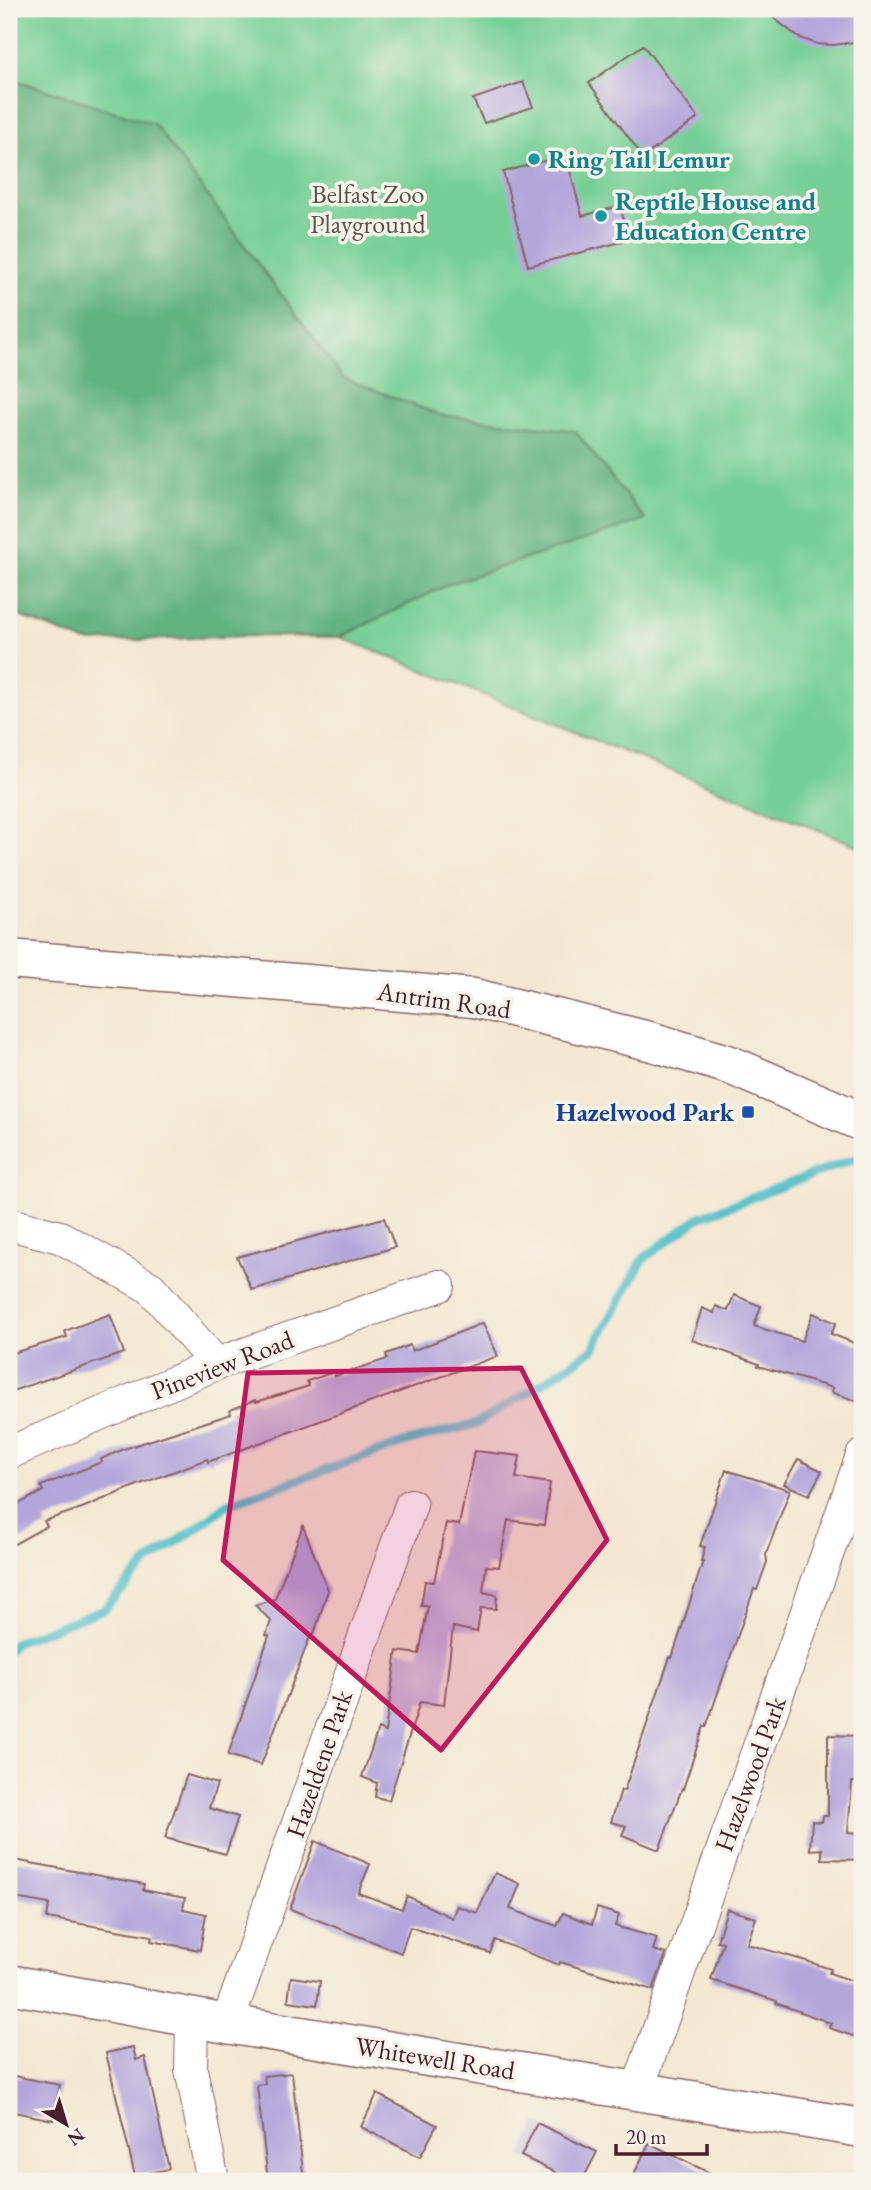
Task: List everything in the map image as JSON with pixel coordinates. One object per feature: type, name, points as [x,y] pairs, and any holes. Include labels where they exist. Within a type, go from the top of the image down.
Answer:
[{"type":"main road","name":"Antrim Road","points":[[9,959],[474,998],[653,1042],[730,1065],[862,1122]]},
{"type":"main road","name":"Whitewell Road","points":[[9,1983],[210,2020],[862,2128]]},
{"type":"street","points":[[9,1223],[60,1237],[151,1288],[216,1364]]},
{"type":"street","name":"Pineview Road","points":[[9,1454],[216,1364],[439,1286]]},
{"type":"street","name":"Hazelwood Park","points":[[636,2091],[862,1456]]},
{"type":"street","name":"Hazeldene Park","points":[[213,2181],[191,2069],[411,1505]]},
{"type":"highlighted area","points":[[521,1368],[607,1540],[441,1750],[223,1560],[248,1373]]},
{"type":"green space","name":"Belfast Zoo Playground","points":[[9,9],[862,9],[862,845],[858,846],[340,637],[449,584],[645,519],[575,431],[440,415],[343,378],[154,124],[9,78]]},
{"type":"green space","points":[[9,78],[154,124],[343,378],[440,415],[575,431],[645,520],[449,584],[340,637],[246,636],[86,642],[9,612]]},
{"type":"water","points":[[422,9],[511,9],[501,16],[451,17]]},
{"type":"building","points":[[762,9],[862,9],[862,37],[854,42],[817,44],[798,37]]},
{"type":"building","points":[[643,45],[698,118],[643,157],[589,83]]},
{"type":"building","points":[[523,82],[533,107],[484,123],[473,99]]},
{"type":"building","name":"Reptile House and Education Centre","points":[[566,155],[582,216],[620,206],[629,240],[528,266],[503,172]]},
{"type":"building","points":[[384,1218],[395,1247],[252,1290],[237,1257]]},
{"type":"building","points":[[734,1295],[761,1306],[754,1326],[802,1341],[813,1313],[836,1323],[831,1334],[862,1346],[862,1403],[831,1392],[833,1388],[758,1366],[759,1364],[692,1340],[702,1308],[714,1313],[716,1306],[728,1311]]},
{"type":"building","points":[[110,1314],[124,1353],[9,1392],[9,1354],[67,1337],[65,1331]]},
{"type":"building","points":[[483,1323],[498,1356],[208,1462],[207,1459],[44,1521],[47,1526],[9,1547],[9,1509],[43,1491],[41,1486],[102,1462],[101,1459],[124,1449],[231,1414],[230,1410],[255,1400],[256,1402],[309,1386],[307,1381],[334,1372],[335,1376],[387,1359],[386,1354],[410,1345],[412,1351]]},
{"type":"building","points":[[474,1451],[520,1456],[516,1478],[550,1483],[544,1525],[508,1520],[499,1567],[486,1566],[483,1592],[497,1595],[496,1609],[481,1608],[477,1632],[453,1627],[444,1705],[420,1702],[389,1800],[375,1797],[377,1783],[362,1777],[378,1729],[385,1732],[397,1651],[419,1654],[428,1606],[421,1606],[425,1581],[434,1582],[446,1523],[459,1525]]},
{"type":"building","points":[[798,1459],[822,1471],[809,1495],[784,1484]]},
{"type":"building","points":[[726,1470],[790,1490],[766,1554],[767,1562],[757,1590],[754,1589],[659,1850],[622,1835],[626,1826],[611,1822],[670,1657],[672,1658],[703,1561],[705,1547],[700,1546]]},
{"type":"building","points":[[303,1526],[328,1590],[314,1634],[311,1634],[261,1765],[228,1755],[269,1636],[266,1635],[271,1621],[255,1605],[275,1599]]},
{"type":"building","points":[[828,1735],[862,1736],[862,1782],[852,1782],[848,1832],[862,1833],[862,1860],[822,1859],[822,1849],[810,1850],[812,1821],[822,1822],[823,1816],[828,1816]]},
{"type":"building","points":[[187,1775],[217,1784],[209,1808],[238,1817],[226,1854],[165,1838]]},
{"type":"building","points":[[315,1841],[370,1864],[358,1893],[402,1909],[407,1896],[452,1918],[457,1906],[477,1913],[495,1873],[520,1884],[510,1909],[557,1926],[563,1913],[592,1924],[597,1908],[619,1915],[615,1926],[657,1938],[653,1950],[666,1954],[653,1990],[560,1962],[559,1965],[495,1940],[490,1953],[410,1927],[401,1953],[290,1909]]},
{"type":"building","points":[[9,1859],[144,1884],[143,1890],[185,1898],[183,1909],[206,1914],[200,1950],[151,1941],[152,1936],[47,1918],[49,1904],[9,1897]]},
{"type":"building","points":[[727,1909],[756,1918],[747,1944],[831,1969],[829,1973],[862,1984],[862,2039],[829,2028],[831,2023],[776,2003],[777,2001],[711,1980],[723,1942],[717,1941]]},
{"type":"building","points":[[291,1977],[320,1981],[317,2005],[288,2001]]},
{"type":"building","points":[[133,2047],[136,2060],[145,2057],[169,2169],[135,2176],[106,2053]]},
{"type":"building","points":[[292,2073],[304,2181],[268,2181],[257,2085],[265,2084],[264,2076]]},
{"type":"building","points":[[9,2075],[60,2085],[53,2120],[9,2111]]},
{"type":"building","points":[[377,2094],[437,2125],[420,2157],[361,2127]]},
{"type":"building","points":[[537,2123],[597,2152],[582,2181],[573,2181],[521,2156]]},
{"type":"building","points":[[649,2143],[726,2181],[649,2181],[634,2174]]},
{"type":"waterway","points":[[9,1650],[14,1643],[104,1609],[148,1562],[228,1504],[406,1442],[476,1424],[592,1350],[644,1258],[700,1217],[862,1156]]},
{"type":"place","name":"Ring Tail Lemur","points":[[534,159]]},
{"type":"place","name":"Reptile House and Education Centre","points":[[601,216]]},
{"type":"place","name":"Hazelwood Park","points":[[748,1112]]}]
